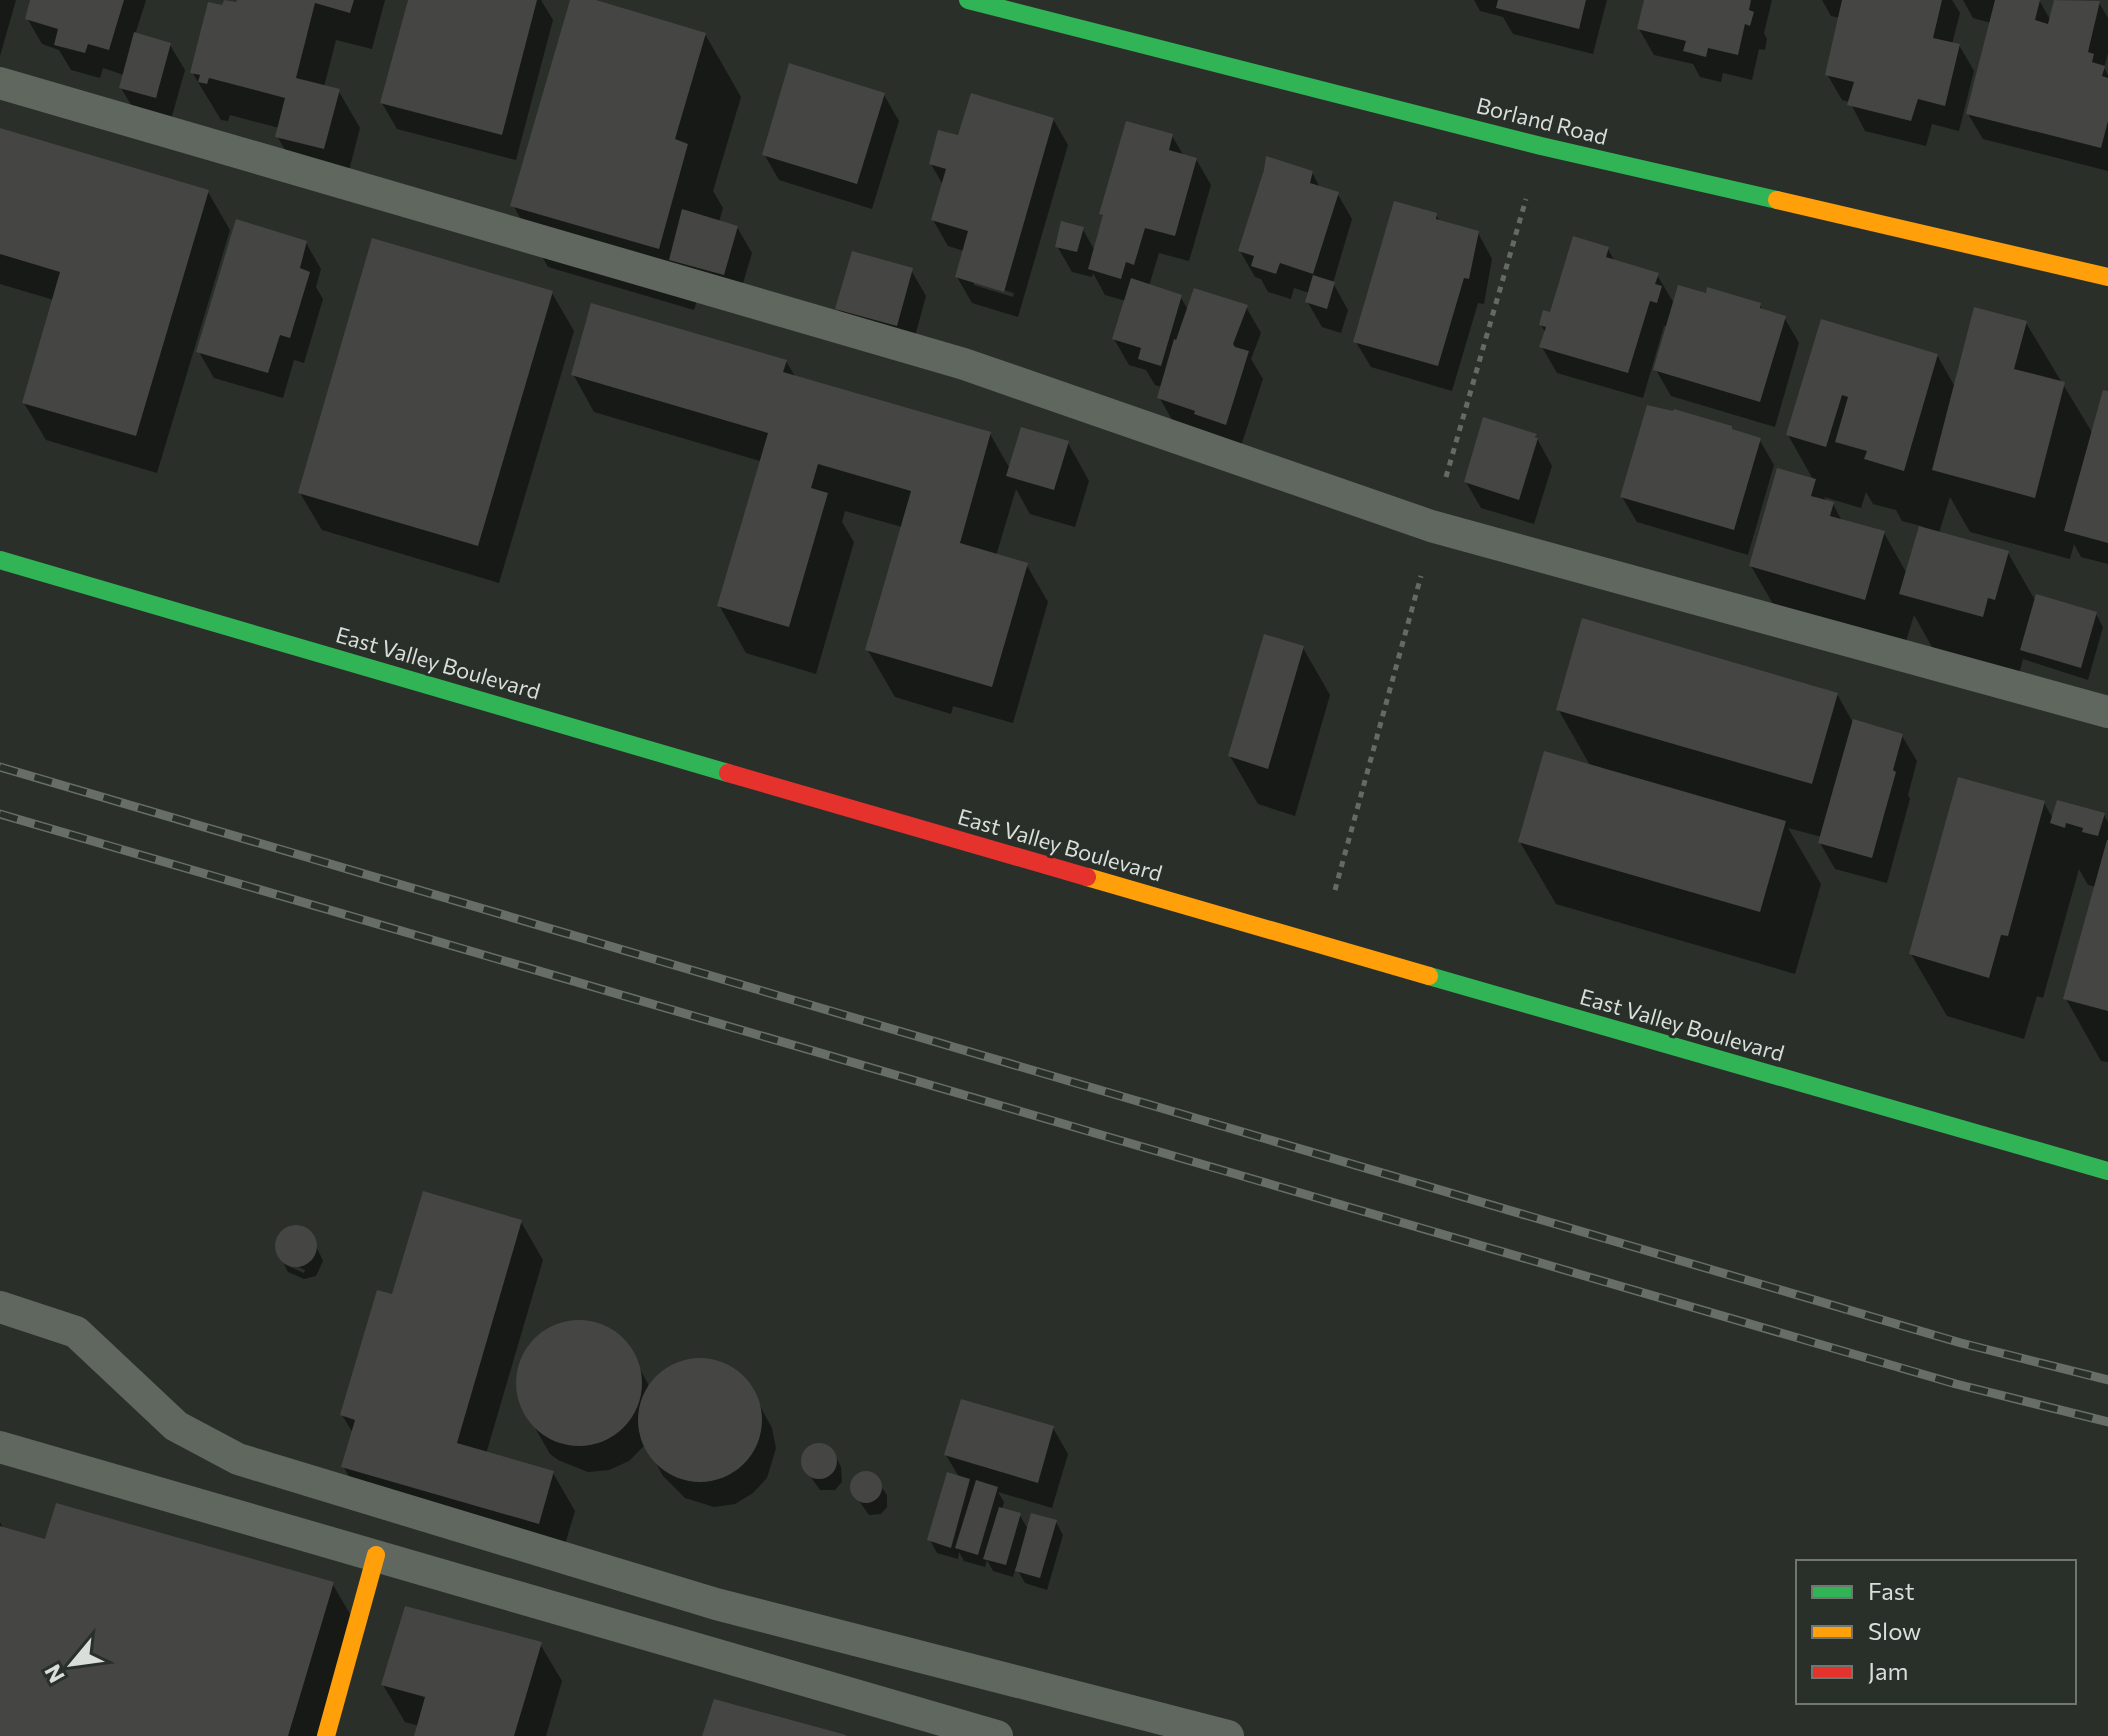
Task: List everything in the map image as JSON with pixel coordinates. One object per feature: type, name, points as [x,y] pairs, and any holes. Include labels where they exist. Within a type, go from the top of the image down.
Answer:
[{"type":"main road","name":"Borland Road","points":[[968,0],[1541,146],[2108,277]]},
{"type":"main road","name":"East Valley Boulevard","points":[[0,560],[1319,945],[2108,1171]]},
{"type":"main road","points":[[326,1736],[376,1555]]},
{"type":"lane","points":[[0,83],[964,364],[1431,526],[2108,712]]},
{"type":"lane","points":[[0,1307],[76,1332],[176,1426],[238,1459],[716,1604],[1228,1736]]},
{"type":"lane","points":[[0,1447],[997,1736]]},
{"type":"path","points":[[1431,526],[1541,146]]},
{"type":"path","points":[[1319,945],[1414,607]]},
{"type":"building","points":[[30,0],[124,0],[109,50],[88,44],[85,53],[54,45],[58,29],[25,19]]},
{"type":"building","points":[[224,0],[354,0],[350,13],[315,3],[296,78],[340,89],[324,149],[275,137],[285,98],[209,78],[207,84],[198,82],[200,75],[190,73],[208,2],[222,5]]},
{"type":"building","points":[[408,0],[537,0],[502,135],[380,103]]},
{"type":"building","points":[[570,0],[596,0],[706,33],[675,139],[688,144],[659,249],[510,206]]},
{"type":"building","points":[[1498,0],[1586,0],[1579,29],[1496,8]]},
{"type":"building","points":[[1644,0],[1751,0],[1749,10],[1754,12],[1750,26],[1745,24],[1738,55],[1708,48],[1706,57],[1683,51],[1686,41],[1637,29]]},
{"type":"building","points":[[1842,0],[1942,0],[1933,38],[1960,44],[1945,106],[1918,99],[1911,121],[1847,105],[1854,82],[1825,75]]},
{"type":"building","points":[[1995,0],[2040,0],[2035,20],[2048,24],[2054,0],[2100,1],[2088,52],[2094,54],[2092,62],[2105,66],[2102,76],[2108,78],[2108,121],[2101,148],[1966,114]]},
{"type":"building","points":[[134,32],[171,43],[156,98],[119,88]]},
{"type":"building","points":[[789,63],[885,93],[857,184],[762,155]]},
{"type":"building","points":[[971,93],[1054,118],[1004,292],[955,277],[968,231],[931,220],[946,169],[929,164],[938,130],[958,135]]},
{"type":"building","points":[[1126,121],[1173,134],[1169,150],[1197,158],[1175,236],[1145,228],[1134,265],[1126,262],[1121,279],[1088,269],[1103,215],[1099,214]]},
{"type":"building","points":[[0,128],[209,190],[136,436],[22,403],[60,272],[0,254]]},
{"type":"building","points":[[1266,156],[1313,171],[1310,183],[1339,192],[1313,274],[1280,263],[1276,274],[1251,266],[1254,256],[1238,251]]},
{"type":"building","points":[[1394,201],[1437,213],[1436,219],[1479,231],[1469,279],[1464,278],[1438,366],[1353,342]]},
{"type":"building","points":[[682,209],[738,226],[724,275],[669,260]]},
{"type":"building","points":[[236,219],[307,241],[300,268],[310,272],[290,338],[280,335],[268,373],[196,352]]},
{"type":"building","points":[[1061,221],[1084,227],[1077,252],[1055,247]]},
{"type":"building","points":[[1573,236],[1609,247],[1606,257],[1659,273],[1655,284],[1662,286],[1657,303],[1650,301],[1628,373],[1539,347],[1546,327],[1539,325],[1543,310],[1550,312]]},
{"type":"building","points":[[372,238],[553,291],[478,546],[298,493]]},
{"type":"building","points":[[852,251],[913,268],[897,326],[835,309]]},
{"type":"building","points":[[1313,275],[1335,282],[1327,309],[1305,302]]},
{"type":"building","points":[[1131,278],[1182,295],[1161,366],[1138,359],[1141,348],[1112,339]]},
{"type":"building","points":[[1678,285],[1706,293],[1707,287],[1761,303],[1760,308],[1786,316],[1760,402],[1653,370]]},
{"type":"building","points":[[1194,288],[1248,305],[1233,344],[1249,351],[1226,425],[1157,398],[1174,339]]},
{"type":"building","points":[[591,303],[787,360],[783,372],[991,432],[960,543],[1028,563],[992,687],[865,650],[911,491],[818,464],[811,488],[828,493],[789,627],[717,606],[768,433],[571,375]]},
{"type":"building","points":[[1974,307],[2027,321],[2014,369],[2065,382],[2035,498],[1932,470]]},
{"type":"building","points":[[1821,319],[1938,354],[1904,471],[1864,459],[1867,451],[1835,442],[1848,397],[1842,395],[1826,447],[1786,435]]},
{"type":"building","points":[[2103,390],[2108,391],[2108,543],[2064,531]]},
{"type":"building","points":[[1647,405],[1674,409],[1761,438],[1734,530],[1620,497]]},
{"type":"building","points":[[1483,417],[1537,434],[1519,500],[1464,482]]},
{"type":"building","points":[[1021,427],[1069,441],[1054,490],[1006,476]]},
{"type":"building","points":[[1777,468],[1816,479],[1811,496],[1834,502],[1830,516],[1885,531],[1865,600],[1749,566]]},
{"type":"building","points":[[1919,526],[2009,551],[1995,600],[1988,598],[1983,617],[1899,594]]},
{"type":"building","points":[[2036,594],[2097,612],[2081,668],[2020,650]]},
{"type":"building","points":[[1582,618],[1838,693],[1812,784],[1556,710]]},
{"type":"building","points":[[1264,634],[1304,646],[1268,769],[1228,756]]},
{"type":"building","points":[[1853,719],[1903,734],[1893,770],[1896,772],[1872,858],[1818,843]]},
{"type":"building","points":[[1544,751],[1786,821],[1760,912],[1518,842]]},
{"type":"building","points":[[1958,777],[2045,801],[2008,936],[2001,935],[1989,978],[1909,954]]},
{"type":"building","points":[[2057,800],[2105,813],[2098,836],[2066,823],[2065,828],[2050,823]]},
{"type":"building","points":[[2108,840],[2108,1011],[2063,999]]},
{"type":"building","points":[[423,1191],[522,1220],[457,1443],[554,1471],[539,1524],[341,1467],[355,1420],[340,1415],[377,1290],[392,1294]]},
{"type":"building","points":[[296,1225],[311,1231],[317,1246],[311,1261],[296,1267],[281,1261],[275,1246],[281,1231]]},
{"type":"building","points":[[579,1320],[603,1324],[624,1338],[638,1359],[642,1383],[638,1407],[624,1428],[603,1442],[579,1446],[555,1442],[534,1428],[520,1407],[516,1383],[520,1359],[534,1338],[555,1324]]},
{"type":"building","points":[[700,1358],[724,1363],[744,1376],[757,1396],[762,1420],[757,1444],[744,1464],[724,1477],[700,1482],[676,1477],[656,1464],[643,1444],[638,1420],[643,1396],[656,1376],[676,1363]]},
{"type":"building","points":[[961,1399],[1054,1426],[1038,1483],[944,1455]]},
{"type":"building","points":[[819,1443],[832,1448],[837,1461],[832,1474],[819,1479],[806,1474],[801,1461],[806,1448]]},
{"type":"building","points":[[866,1471],[878,1475],[882,1487],[878,1499],[866,1503],[854,1499],[850,1487],[854,1475]]},
{"type":"building","points":[[947,1472],[970,1479],[951,1548],[927,1540]]},
{"type":"building","points":[[976,1480],[998,1487],[978,1555],[955,1548]]},
{"type":"building","points":[[56,1503],[334,1582],[288,1736],[0,1736],[0,1526],[45,1539]]},
{"type":"building","points":[[999,1507],[1021,1513],[1006,1565],[983,1559]]},
{"type":"building","points":[[1031,1513],[1057,1520],[1040,1578],[1015,1571]]},
{"type":"building","points":[[405,1606],[542,1642],[514,1736],[414,1736],[425,1697],[381,1685]]},
{"type":"building","points":[[714,1699],[846,1735],[846,1736],[702,1736]]},
{"type":"railway","points":[[0,767],[1961,1343],[2108,1380]]},
{"type":"railway","points":[[0,814],[1956,1384],[2108,1422]]},
{"type":"traffic: fast","points":[[968,0],[1541,146],[1777,200]]},
{"type":"traffic: fast","points":[[0,560],[728,773]]},
{"type":"traffic: fast","points":[[1429,976],[2108,1171]]},
{"type":"traffic: slow","points":[[1777,200],[2108,277]]},
{"type":"traffic: slow","points":[[1087,877],[1429,976]]},
{"type":"traffic: slow","points":[[326,1736],[376,1555]]},
{"type":"traffic: jam","points":[[728,773],[1087,877]]}]
